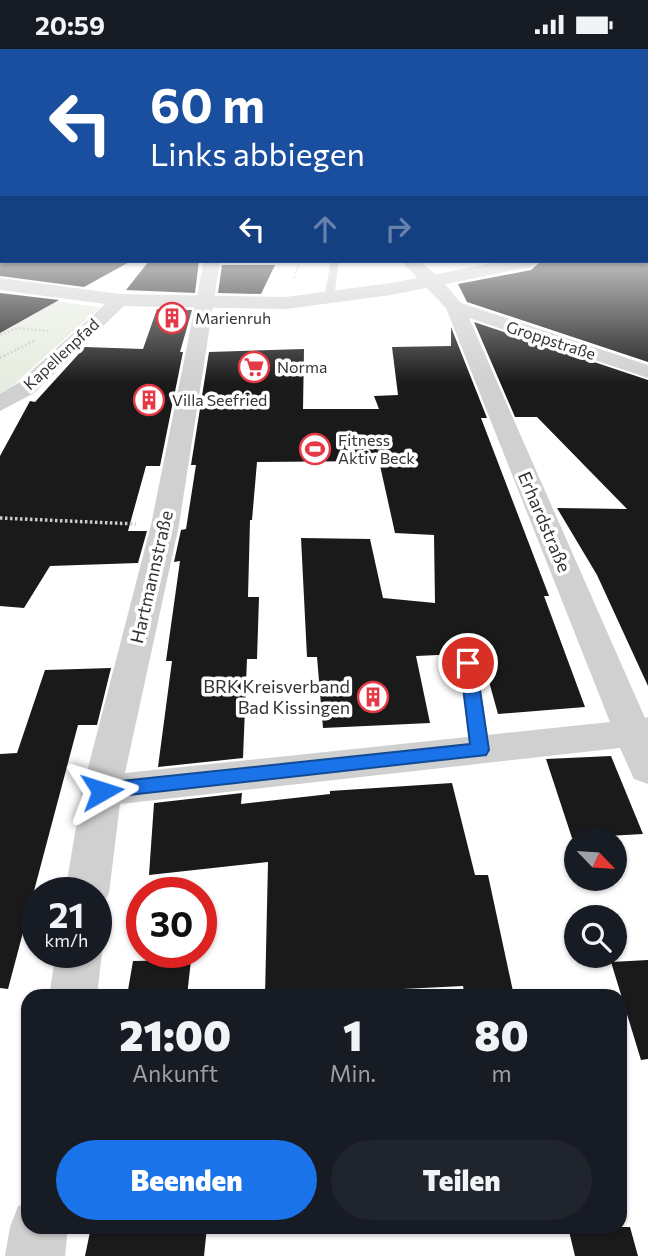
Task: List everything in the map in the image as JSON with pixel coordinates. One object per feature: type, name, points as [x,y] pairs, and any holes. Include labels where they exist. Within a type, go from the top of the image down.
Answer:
[{"type":"street","name":"Hartmannstraße","points":[[90,877],[102,791],[164,525],[210,270]]},
{"type":"street","name":"Erhardstraße","points":[[420,270],[455,307],[640,733],[648,769]]},
{"type":"street","points":[[0,284],[120,300],[286,303],[329,298],[482,270]]},
{"type":"street","name":"Kapellenpfad","points":[[0,404],[26,388],[120,300]]},
{"type":"street","name":"Groppstraße","points":[[455,307],[648,372]]},
{"type":"street","points":[[102,791],[640,733]]},
{"type":"street","points":[[74,989],[77,968]]},
{"type":"street","points":[[35,1256],[38,1234]]},
{"type":"lane","points":[[329,298],[333,270]]},
{"type":"lane","points":[[468,663],[480,750]]},
{"type":"path","points":[[1,334],[18,328],[49,331]]},
{"type":"path","points":[[0,518],[164,525]]},
{"type":"shaded area","points":[[0,294],[100,307],[0,397]]},
{"type":"building","points":[[0,270],[114,270],[84,287],[0,276]]},
{"type":"building","points":[[142,270],[198,270],[195,293],[126,290]]},
{"type":"building","points":[[221,270],[272,270],[261,294],[218,293]]},
{"type":"building","points":[[529,270],[648,270],[648,362],[467,302],[458,284]]},
{"type":"building","points":[[0,293],[59,300],[0,333]]},
{"type":"building","points":[[157,309],[192,310],[180,352],[183,352],[160,466],[146,466],[128,531],[147,531],[138,563],[50,566],[24,608],[0,606],[0,456],[30,401],[35,402],[85,347],[143,349]]},
{"type":"building","points":[[474,322],[648,380],[648,686],[597,575],[557,508],[627,509],[537,417],[515,417]]},
{"type":"building","points":[[451,327],[487,418],[481,418],[549,596],[544,596],[585,707],[498,714],[481,653],[416,656],[430,723],[323,728],[317,657],[307,657],[301,538],[370,539],[383,598],[435,603],[434,535],[395,533],[379,461],[257,462],[250,520],[248,597],[259,597],[257,659],[247,659],[243,758],[158,767],[172,661],[166,661],[180,561],[174,562],[181,530],[186,529],[196,465],[191,465],[209,352],[304,349],[303,409],[379,409],[374,396],[398,395],[392,347],[451,346]]},
{"type":"building","points":[[111,668],[97,725],[78,725],[38,877],[21,877],[21,940],[8,989],[0,988],[0,754],[17,753],[45,670]]},
{"type":"building","points":[[611,756],[643,834],[627,835],[627,828],[569,828],[546,759]]},
{"type":"building","points":[[452,783],[475,875],[488,875],[512,989],[464,989],[463,986],[265,989],[268,862],[149,875],[154,803],[242,793],[241,804],[330,794],[330,791]]},
{"type":"building","points":[[648,960],[648,1059],[641,1060],[627,1014],[627,989],[619,989],[613,968],[627,968],[627,961]]},
{"type":"building","points":[[132,968],[190,968],[188,989],[128,989]]},
{"type":"building","points":[[627,1227],[630,1227],[638,1256],[575,1256],[570,1234],[627,1234]]},
{"type":"building","points":[[90,1234],[206,1234],[204,1256],[85,1256]]},
{"type":"place","name":"Marienruh","points":[[172,318]]},
{"type":"place","name":"Norma","points":[[254,367]]},
{"type":"place","name":"Villa Seefried","points":[[149,400]]},
{"type":"place","name":"Fitness Aktiv Beck","points":[[315,449]]},
{"type":"place","name":"BRK Kreisverband Bad Kissingen","points":[[373,697]]},
{"type":"route","points":[[102,791],[480,750],[468,663]]}]
